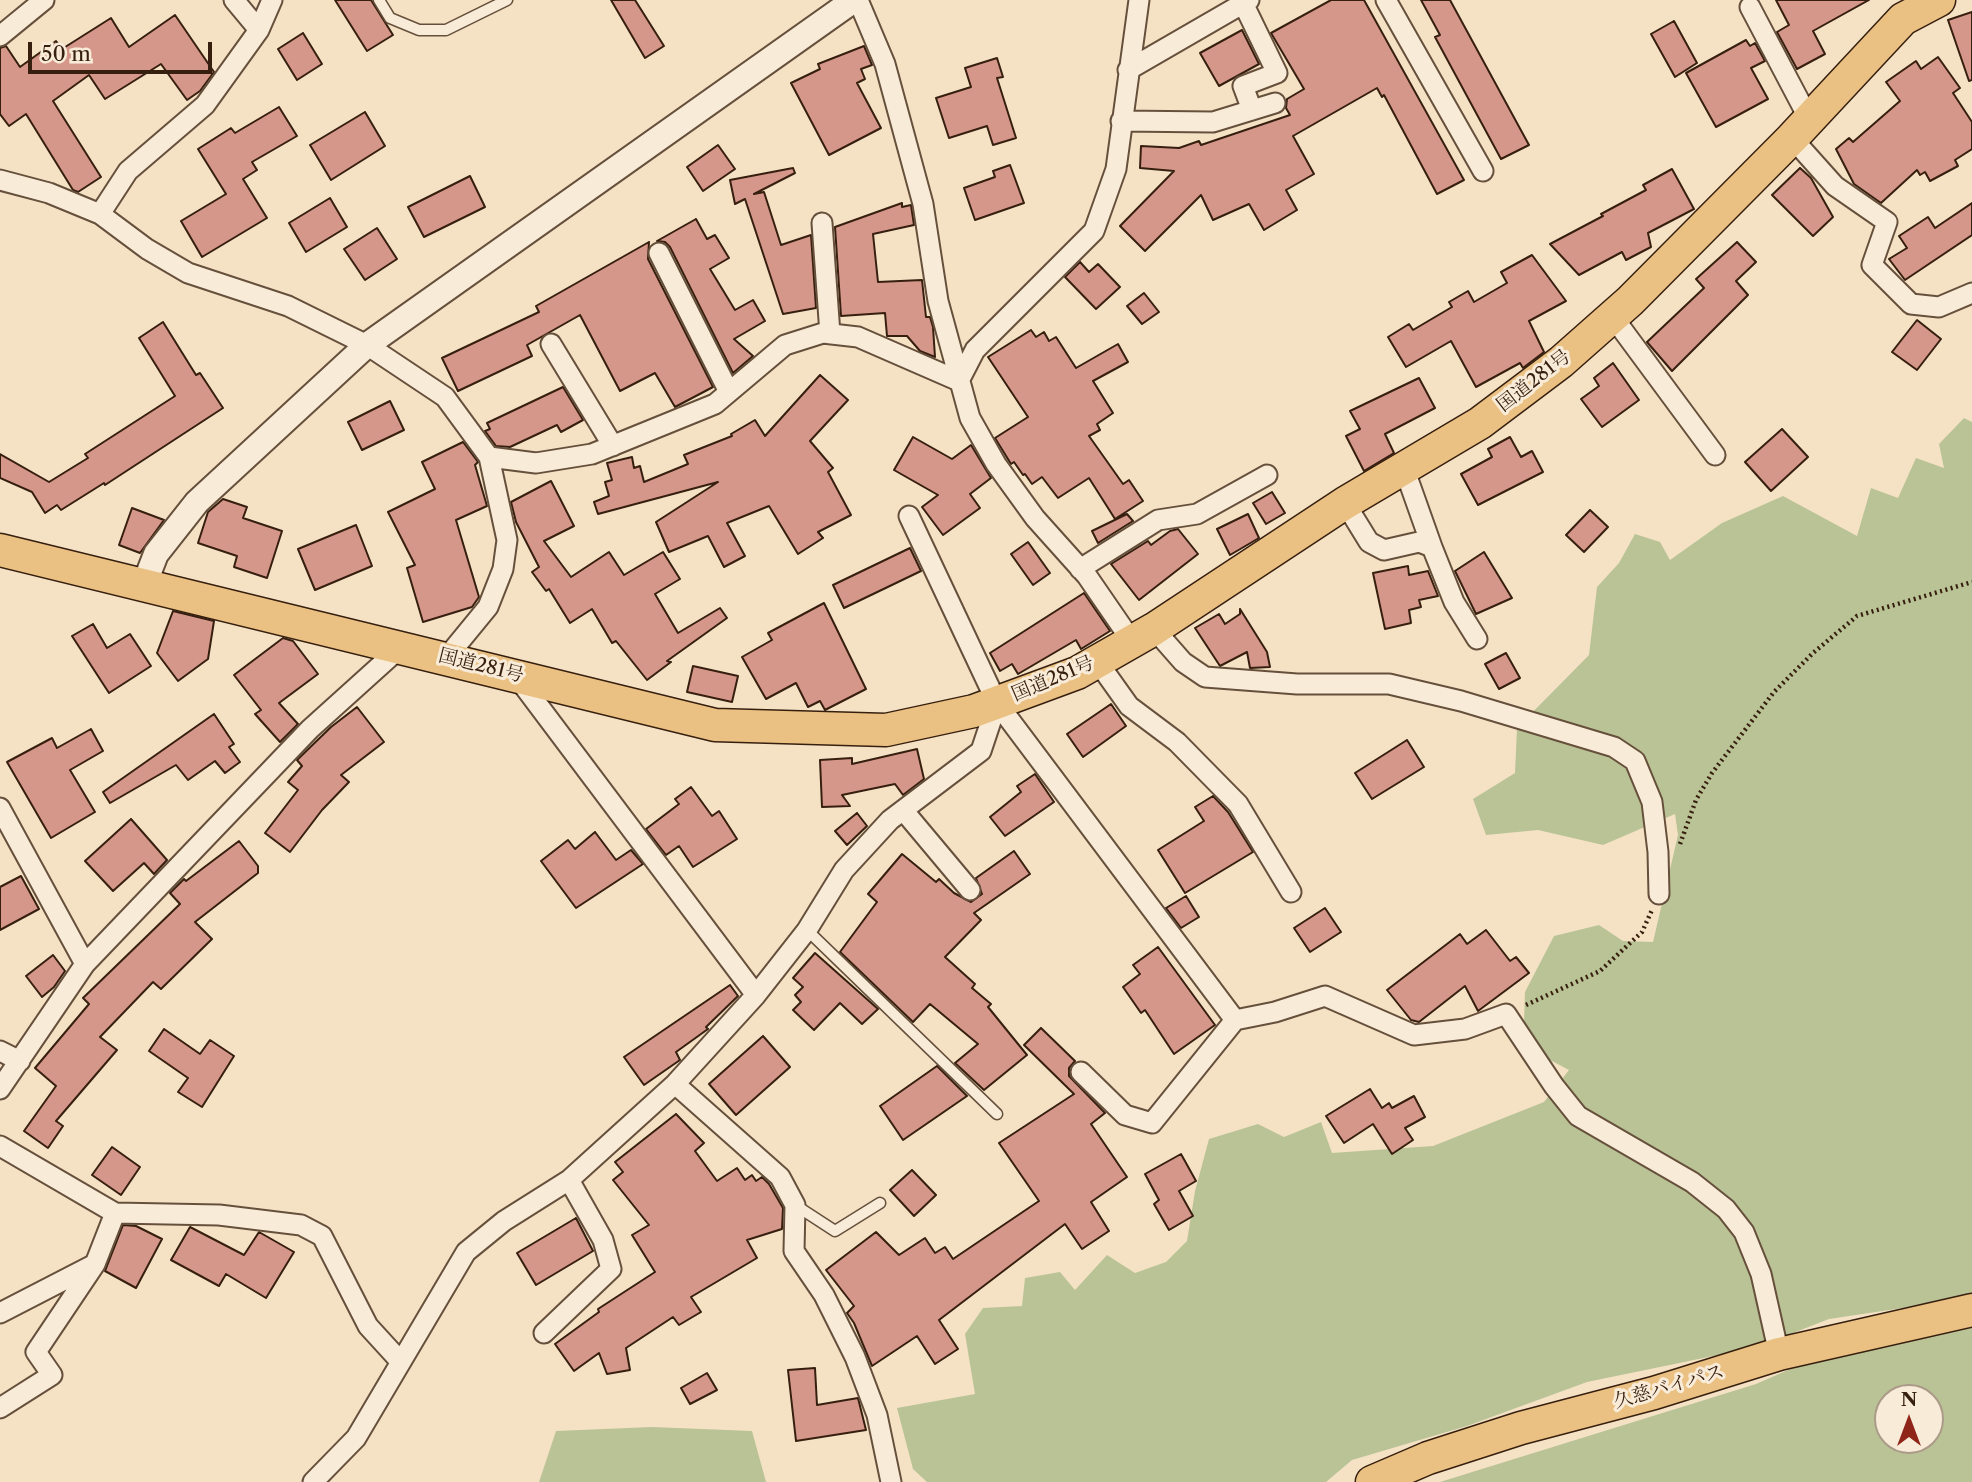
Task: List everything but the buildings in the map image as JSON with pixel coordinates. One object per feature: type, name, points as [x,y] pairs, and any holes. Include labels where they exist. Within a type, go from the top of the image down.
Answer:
[{"type":"highway","name":"国道281号","points":[[0,550],[447,657],[715,725],[886,730],[974,711],[1077,673],[1142,635],[1346,503],[1480,423],[1561,362],[1613,317],[1801,128],[1903,19],[1938,0]]},
{"type":"highway","name":"久慈バイパス","points":[[1372,1482],[1427,1458],[1521,1427],[1654,1393],[1779,1354],[1972,1310]]},
{"type":"street","points":[[0,36],[44,0]]},
{"type":"street","points":[[234,0],[259,30]]},
{"type":"street","points":[[100,214],[128,171],[205,105],[259,30],[272,0]]},
{"type":"street","points":[[144,586],[156,554],[197,502],[367,345],[856,0],[885,64],[923,204],[938,301],[971,418],[996,464],[1035,518],[1080,569],[1142,635],[1205,677],[1297,684],[1389,684],[1461,701],[1614,747],[1635,761],[1652,802],[1658,852],[1659,894]]},
{"type":"street","points":[[959,381],[975,350],[1094,231],[1116,169],[1139,0]]},
{"type":"street","points":[[1386,0],[1483,171]]},
{"type":"street","points":[[1128,70],[1246,2],[1278,73],[1243,86],[1252,110]]},
{"type":"street","points":[[1749,7],[1801,128],[1835,186],[1887,222],[1872,265],[1911,304],[1939,307],[1972,293]]},
{"type":"street","points":[[1121,121],[1213,122],[1275,103]]},
{"type":"street","points":[[0,180],[49,193],[100,214],[147,249],[188,273],[288,306],[367,345],[445,397],[489,457],[507,540],[503,569],[488,607],[447,657]]},
{"type":"street","points":[[822,223],[830,334]]},
{"type":"street","points":[[659,253],[729,392]]},
{"type":"street","points":[[1613,317],[1715,454]]},
{"type":"street","points":[[489,457],[536,463],[592,454],[715,404],[785,345],[823,333],[859,337],[959,381]]},
{"type":"street","points":[[551,344],[613,446]]},
{"type":"street","points":[[1404,468],[1454,602],[1477,639]]},
{"type":"street","points":[[1080,569],[1158,520],[1197,514],[1268,475]]},
{"type":"street","points":[[1346,503],[1368,542],[1384,550],[1419,542],[1432,547]]},
{"type":"street","points":[[909,516],[997,703],[1235,1020]]},
{"type":"street","points":[[0,1089],[85,964],[310,729],[402,646]]},
{"type":"street","points":[[1097,661],[1129,705],[1177,742],[1238,804],[1291,892]]},
{"type":"street","points":[[514,674],[755,995]]},
{"type":"street","points":[[313,1482],[356,1438],[466,1252],[504,1221],[569,1180],[675,1084],[755,995],[807,930],[844,870],[903,810],[981,751],[997,703]]},
{"type":"street","points":[[0,808],[85,964]]},
{"type":"street","points":[[903,810],[971,890]]},
{"type":"street","points":[[1081,1072],[1125,1115],[1152,1123],[1235,1020],[1275,1012],[1325,996],[1414,1035],[1465,1029],[1506,1014],[1554,1086],[1578,1116],[1692,1182],[1726,1209],[1744,1232],[1761,1274],[1779,1354]]},
{"type":"street","points":[[0,1051],[19,1061]]},
{"type":"street","points":[[675,1084],[780,1177],[794,1205],[794,1251],[824,1295],[855,1357],[877,1415],[891,1482]]},
{"type":"street","points":[[0,1146],[115,1213],[219,1215],[301,1225],[322,1236],[368,1326],[400,1361]]},
{"type":"street","points":[[544,1333],[611,1269],[603,1240],[569,1180]]},
{"type":"street","points":[[0,1408],[52,1376],[36,1352],[95,1264],[115,1213]]},
{"type":"street","points":[[0,1313],[95,1264]]},
{"type":"lane","points":[[379,0],[390,18],[419,30],[446,30],[506,0]]},
{"type":"lane","points":[[807,930],[997,1114]]},
{"type":"lane","points":[[794,1205],[835,1231],[880,1203]]},
{"type":"path","points":[[1679,846],[1696,800],[1712,773],[1774,692],[1813,653],[1857,616],[1972,582]]},
{"type":"path","points":[[1506,1014],[1600,971],[1642,932],[1659,894]]},
{"type":"green space","points":[[1964,418],[1972,422],[1972,1482],[1440,1482],[1756,1384],[1943,1302],[1829,1319],[1757,1347],[1587,1382],[1467,1426],[1352,1460],[1326,1482],[927,1482],[913,1469],[897,1408],[975,1394],[965,1334],[983,1308],[1022,1306],[1025,1278],[1060,1272],[1075,1290],[1107,1255],[1135,1273],[1166,1262],[1187,1241],[1195,1191],[1209,1139],[1258,1124],[1284,1137],[1321,1122],[1332,1153],[1433,1146],[1544,1102],[1569,1070],[1548,1059],[1524,1022],[1525,992],[1554,936],[1599,925],[1623,941],[1653,942],[1678,835],[1675,814],[1603,845],[1538,830],[1486,835],[1473,799],[1515,773],[1517,728],[1589,655],[1597,587],[1619,563],[1635,534],[1660,542],[1670,560],[1722,523],[1783,496],[1857,536],[1871,488],[1898,498],[1916,458],[1944,468],[1939,444]]},
{"type":"green space","points":[[652,1427],[752,1431],[766,1482],[539,1482],[556,1431]]}]
